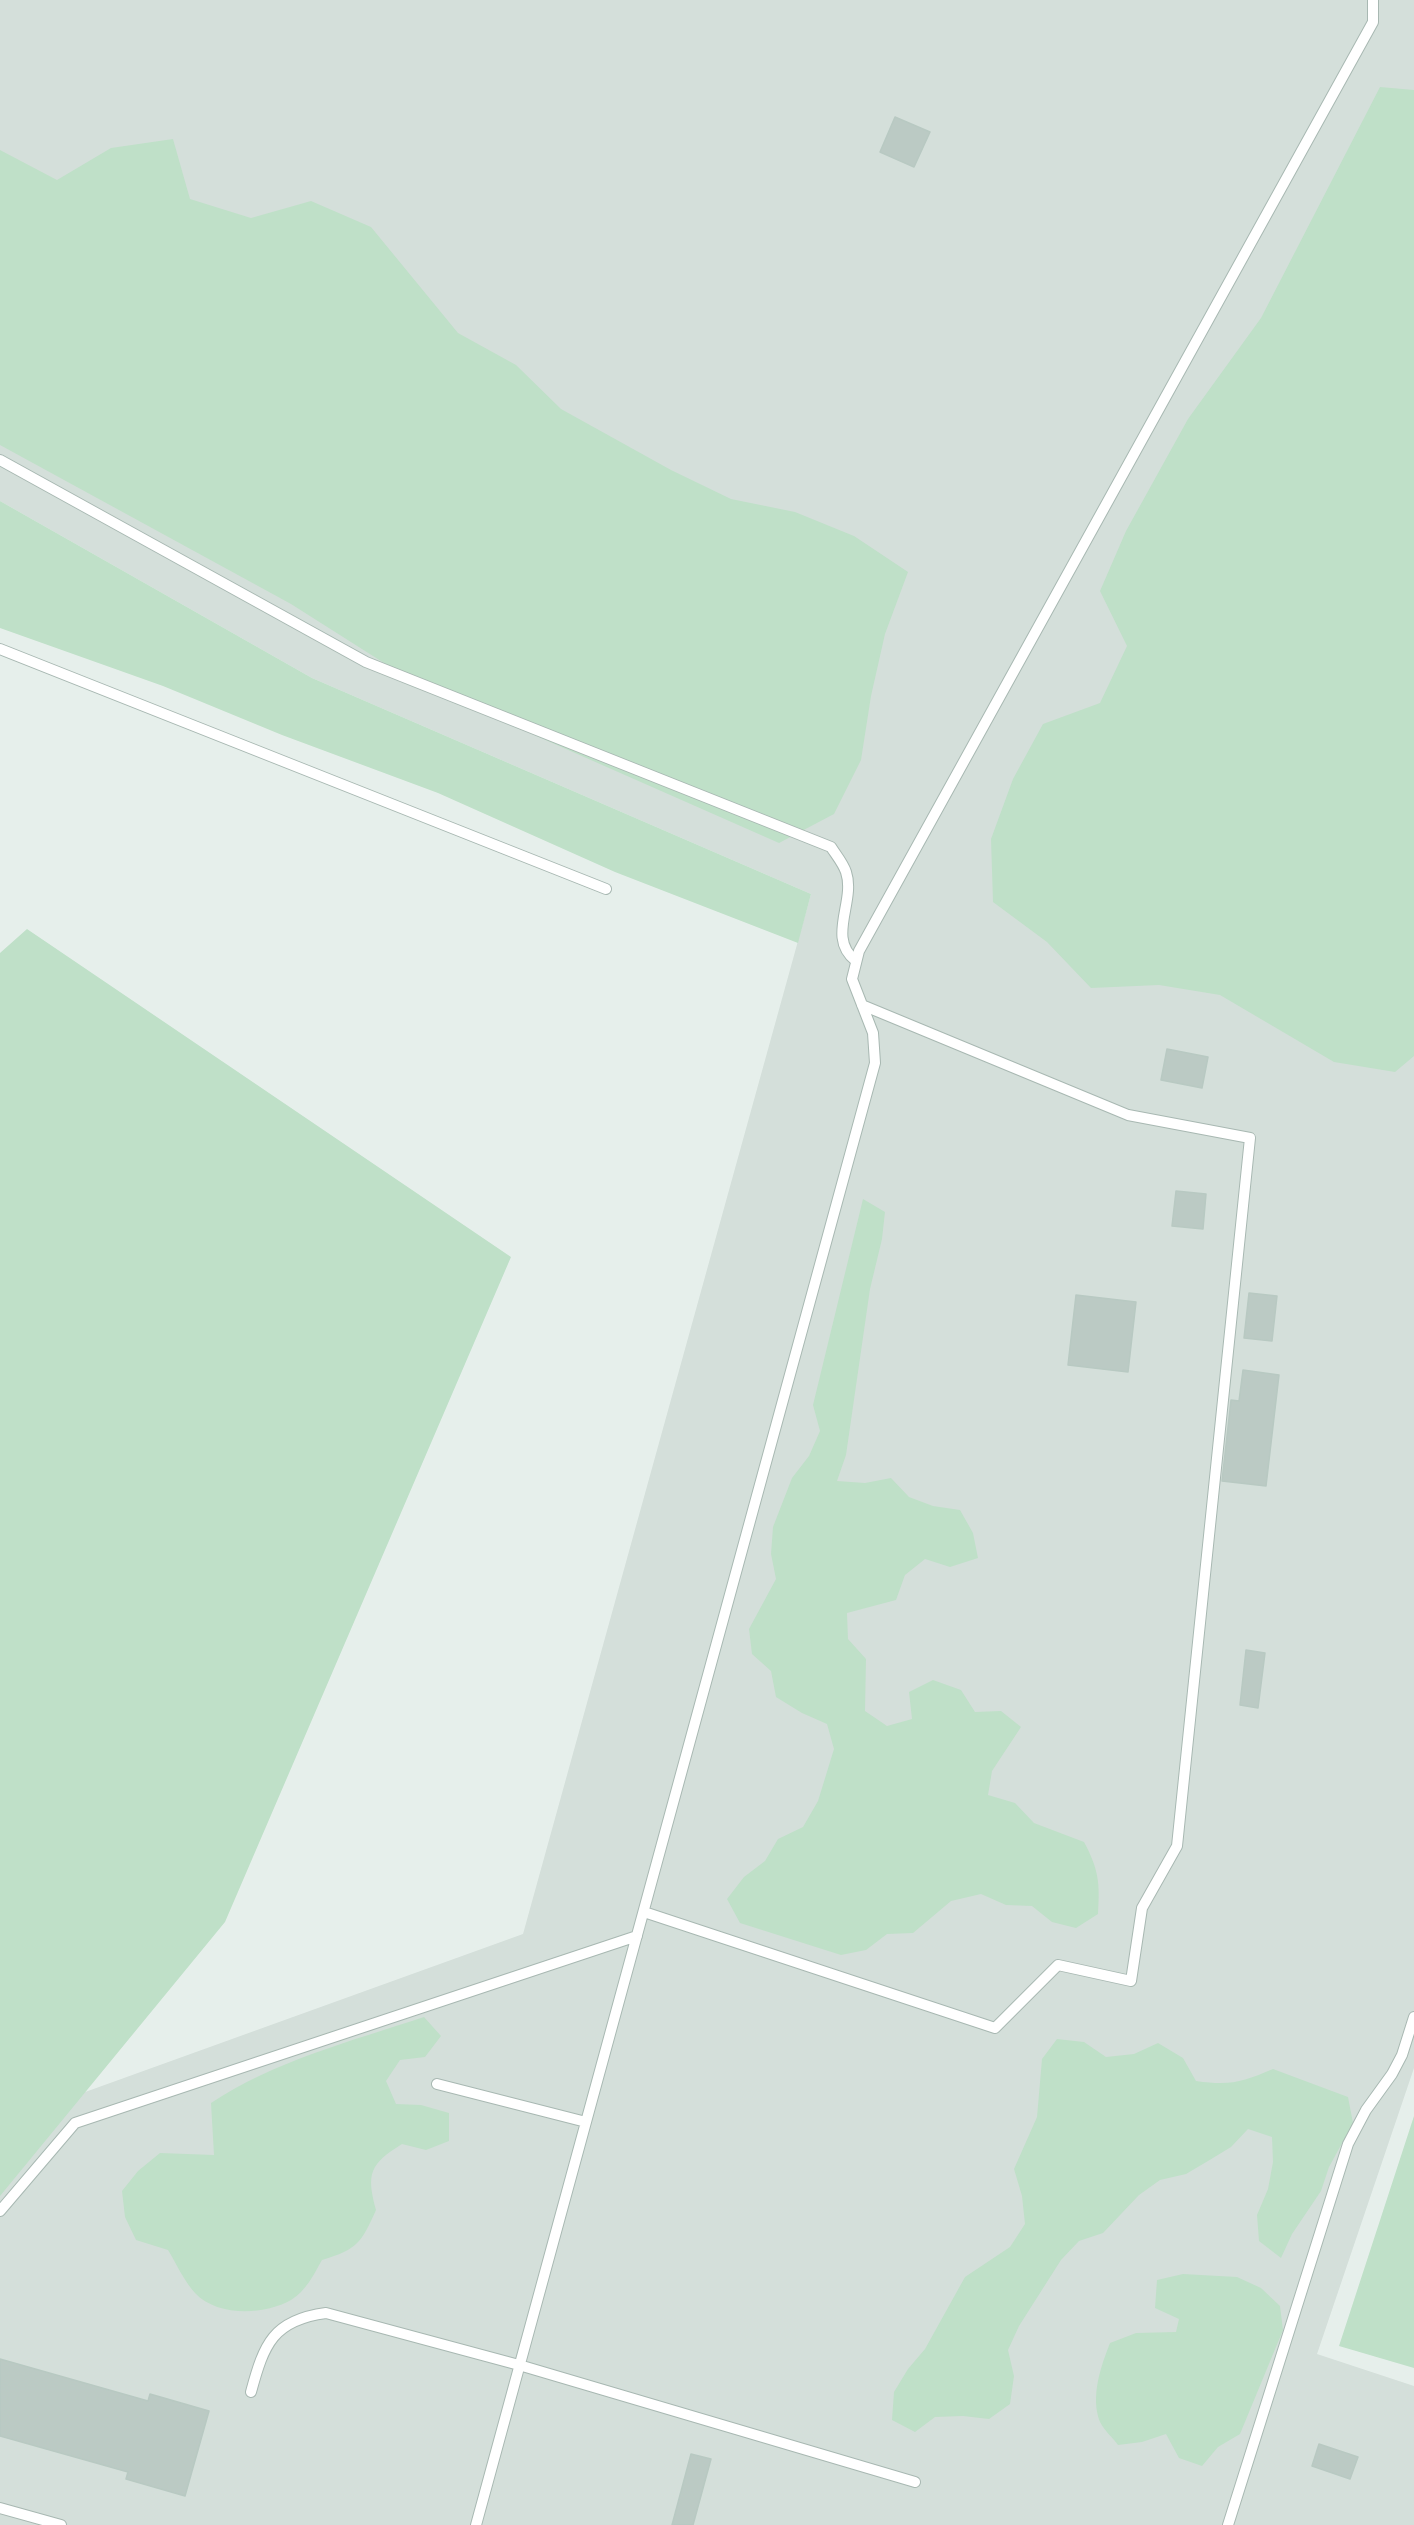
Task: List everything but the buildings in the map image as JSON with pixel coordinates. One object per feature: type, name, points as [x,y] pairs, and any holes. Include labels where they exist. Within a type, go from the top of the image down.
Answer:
[{"type":"lane","points":[[476,2525],[875,1063],[873,1033],[852,979],[856,961],[1373,21],[1373,0]]},
{"type":"lane","points":[[0,460],[366,662],[831,847],[846,872],[846,906],[842,939],[847,954],[856,961]]},
{"type":"lane","points":[[0,649],[606,890]]},
{"type":"lane","points":[[644,1912],[995,2028],[1059,1965],[1131,1981],[1142,1908],[1177,1846],[1250,1138],[1128,1115],[862,1005]]},
{"type":"lane","points":[[0,2211],[75,2123],[637,1936]]},
{"type":"lane","points":[[1228,2525],[1348,2144],[1366,2110],[1392,2074],[1402,2055],[1414,2017]]},
{"type":"lane","points":[[437,2084],[586,2122]]},
{"type":"lane","points":[[251,2392],[263,2354],[283,2328],[303,2316],[326,2313],[519,2365],[915,2482]]},
{"type":"lane","points":[[0,2508],[61,2525]]},
{"type":"shaded area","points":[[0,0],[1414,0],[1414,2068],[1317,2354],[1414,2386],[1414,2525],[0,2525],[0,2178],[63,2100],[523,1934],[811,894],[312,678],[0,501]]},
{"type":"green space","points":[[1380,87],[1414,90],[1414,1056],[1395,1072],[1334,1062],[1220,995],[1159,985],[1091,988],[1047,942],[993,902],[991,839],[1013,779],[1043,724],[1100,703],[1127,646],[1100,591],[1126,531],[1188,419],[1261,318]]},
{"type":"green space","points":[[173,139],[190,199],[251,218],[311,201],[371,227],[458,333],[516,365],[561,409],[671,470],[731,499],[795,512],[854,536],[908,572],[885,634],[871,696],[861,760],[834,814],[779,843],[414,682],[291,604],[0,445],[0,150],[57,180],[111,148]]},
{"type":"green space","points":[[0,501],[312,678],[811,894],[798,943],[615,872],[438,793],[282,735],[163,686],[0,628]]},
{"type":"green space","points":[[27,929],[511,1257],[225,1922],[0,2196],[0,953]]},
{"type":"green space","points":[[863,1199],[885,1212],[882,1239],[870,1289],[846,1455],[837,1481],[865,1483],[891,1478],[909,1497],[933,1506],[960,1510],[973,1533],[978,1558],[950,1567],[925,1559],[905,1575],[896,1600],[847,1613],[848,1639],[866,1659],[865,1711],[887,1726],[912,1719],[909,1692],[933,1680],[961,1690],[975,1712],[1001,1711],[1021,1727],[992,1771],[988,1795],[1015,1803],[1034,1823],[1084,1842],[1093,1861],[1097,1877],[1098,1914],[1076,1928],[1052,1922],[1032,1906],[1006,1905],[981,1894],[951,1901],[913,1933],[887,1934],[866,1950],[841,1955],[740,1923],[727,1899],[744,1877],[765,1861],[778,1839],[803,1827],[818,1801],[834,1749],[827,1724],[802,1713],[776,1697],[771,1671],[752,1654],[749,1629],[776,1579],[771,1554],[773,1527],[792,1478],[809,1456],[820,1431],[813,1405]]},
{"type":"green space","points":[[424,2017],[441,2036],[425,2057],[400,2060],[386,2081],[396,2104],[421,2105],[449,2113],[449,2141],[426,2150],[402,2144],[377,2164],[371,2178],[376,2210],[362,2237],[351,2248],[322,2260],[309,2282],[291,2300],[268,2309],[255,2311],[228,2310],[216,2306],[204,2301],[195,2293],[168,2250],[136,2240],[125,2217],[122,2191],[138,2171],[160,2153],[214,2155],[211,2103],[261,2075],[314,2053]]},
{"type":"green space","points":[[1057,2039],[1084,2042],[1106,2057],[1134,2054],[1158,2043],[1183,2058],[1196,2081],[1236,2082],[1273,2069],[1348,2097],[1353,2123],[1329,2167],[1321,2191],[1292,2234],[1281,2258],[1259,2241],[1257,2215],[1268,2189],[1273,2162],[1272,2137],[1248,2129],[1231,2147],[1186,2174],[1160,2180],[1139,2195],[1103,2233],[1079,2241],[1061,2260],[1019,2326],[1008,2350],[1014,2376],[1010,2404],[989,2419],[963,2416],[935,2417],[915,2432],[892,2420],[894,2392],[908,2369],[925,2349],[965,2277],[1010,2247],[1025,2224],[1022,2196],[1014,2169],[1037,2117],[1042,2059]]},
{"type":"green space","points":[[1414,2116],[1414,2368],[1339,2346]]},
{"type":"green space","points":[[1183,2274],[1237,2277],[1261,2288],[1280,2306],[1283,2330],[1240,2434],[1218,2447],[1202,2466],[1179,2458],[1166,2434],[1142,2442],[1118,2445],[1100,2422],[1096,2402],[1100,2372],[1110,2343],[1136,2333],[1176,2332],[1179,2319],[1155,2308],[1157,2280]]}]
